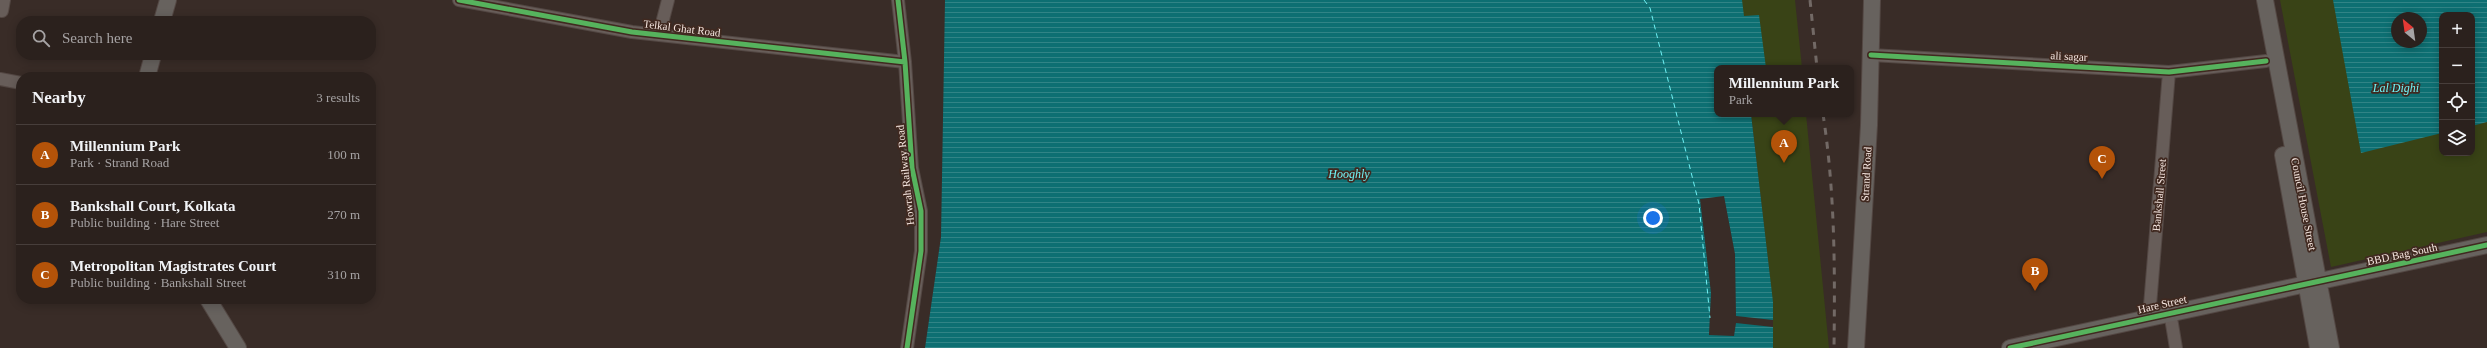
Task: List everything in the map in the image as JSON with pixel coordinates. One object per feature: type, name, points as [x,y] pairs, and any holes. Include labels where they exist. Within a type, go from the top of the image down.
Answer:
[{"type":"main road","points":[[163,16],[168,0]]},
{"type":"main road","name":"Strand Road","points":[[1856,348],[1871,55],[1872,0]]},
{"type":"main road","points":[[2255,0],[2270,61],[2314,282],[2331,348]]},
{"type":"main road","points":[[2266,0],[2270,61]]},
{"type":"main road","points":[[149,72],[152,60]]},
{"type":"main road","name":"BBD Bag South","points":[[2314,282],[2487,245]]},
{"type":"main road","points":[[2314,282],[2318,348]]},
{"type":"main road","name":"Hare Street","points":[[2010,348],[2054,343],[2170,312],[2314,282]]},
{"type":"main road","points":[[211,304],[238,348]]},
{"type":"street","name":"Telkal Ghat Road","points":[[459,0],[659,35],[905,62]]},
{"type":"street","points":[[659,35],[668,0]]},
{"type":"street","name":"Howrah Railway Road","points":[[898,0],[905,62],[912,168],[921,211],[921,243],[907,348]]},
{"type":"street","name":"ali sagar","points":[[1871,55],[2169,72],[2270,61]]},
{"type":"street","name":"Bankshall Street","points":[[2149,318],[2169,72]]},
{"type":"street","points":[[0,79],[16,82]]},
{"type":"street","points":[[2170,312],[2176,348]]},
{"type":"green space","points":[[1736,0],[1795,0],[1802,65],[1745,65]]},
{"type":"green space","points":[[2280,0],[2487,0],[2487,232],[2331,267]]},
{"type":"green space","points":[[1751,117],[1806,117],[1829,348],[1772,348],[1770,278]]},
{"type":"water","name":"Hooghly","points":[[945,0],[1742,0],[1744,16],[1759,15],[1766,65],[1714,65],[1714,117],[1751,117],[1773,302],[1773,348],[925,348],[941,237]]},
{"type":"water","name":"Lal Dighi","points":[[2333,0],[2487,0],[2487,122],[2475,125],[2475,12],[2439,12],[2439,134],[2361,153]]},
{"type":"pier","points":[[1724,196],[1735,254],[1736,316],[1773,320],[1773,327],[1736,323],[1734,336],[1709,335],[1711,293],[1700,199]]},
{"type":"ferry route","points":[[1644,0],[1650,8],[1699,204],[1710,318]]},
{"type":"railway","points":[[1810,0],[1817,65]]},
{"type":"railway","points":[[1823,117],[1832,201],[1834,348]]},
{"type":"cycle path","points":[[459,0],[632,32],[905,62]]},
{"type":"cycle path","points":[[898,0],[905,62],[912,168],[921,211],[921,251],[907,348]]},
{"type":"cycle path","points":[[1871,55],[2169,72],[2266,61]]},
{"type":"cycle path","points":[[2010,348],[2487,245]]},
{"type":"place","name":"Millennium Park","points":[[1784,163]]},
{"type":"place","name":"Metropolitan Magistrates Court","points":[[2102,179]]},
{"type":"place","name":"Bankshall Court, Kolkata","points":[[2035,291]]}]
